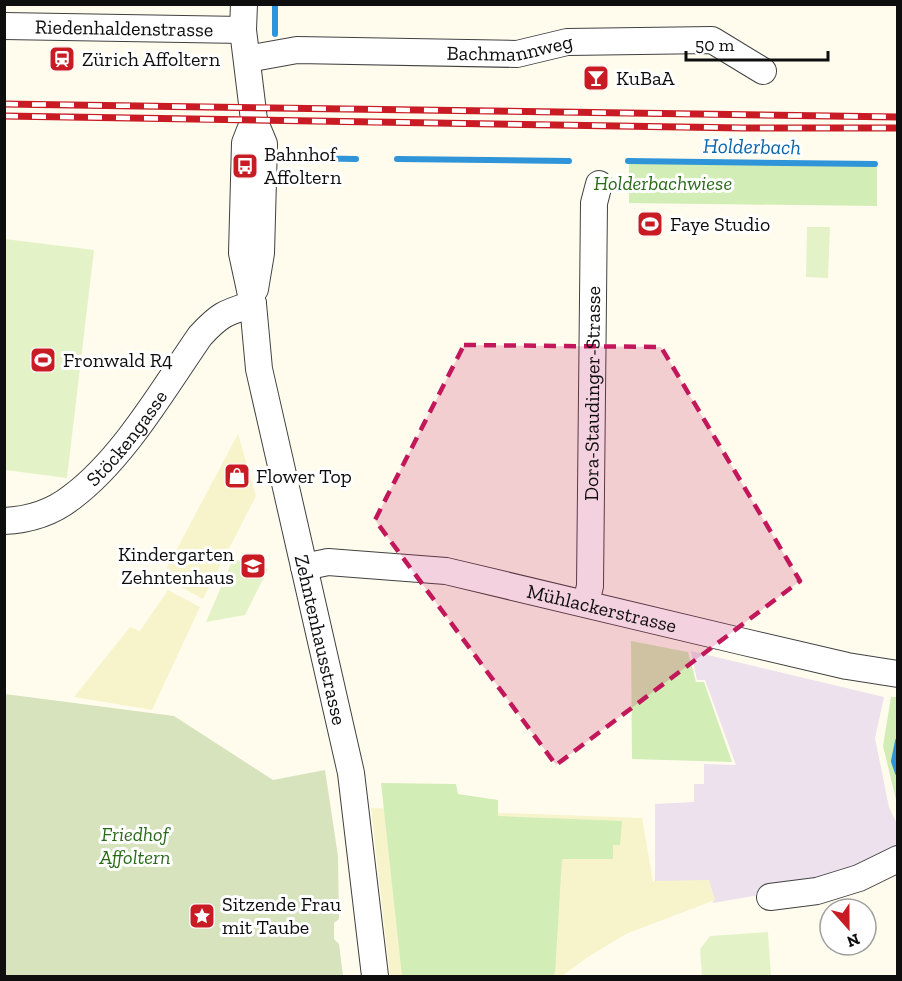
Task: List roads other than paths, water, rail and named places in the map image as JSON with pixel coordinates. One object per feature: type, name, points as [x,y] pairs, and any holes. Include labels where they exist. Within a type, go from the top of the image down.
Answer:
[{"type":"street","name":"Zehntenhausstrasse","points":[[244,4],[243,30],[254,120],[245,143],[242,253],[253,304],[259,369],[351,773],[375,976]]},
{"type":"street","name":"Riedenhaldenstrasse","points":[[4,26],[243,30]]},
{"type":"street","name":"Bachmannweg","points":[[247,59],[297,50],[517,54],[567,42],[712,40],[763,71]]},
{"type":"street","name":"Dora-Staudinger-Strasse","points":[[586,603],[590,586],[594,203],[598,184]]},
{"type":"street","name":"Stöckengasse","points":[[4,521],[18,521],[42,514],[72,498],[97,475],[122,446],[200,336],[223,314],[253,304]]},
{"type":"street","name":"Mühlackerstrasse","points":[[304,567],[328,562],[446,571],[826,661],[897,674]]},
{"type":"street","points":[[770,897],[817,891],[859,878],[897,859]]},
{"type":"waterway","name":"Holderbach","points":[[275,4],[275,34]]},
{"type":"waterway","name":"Holderbach","points":[[297,158],[356,159]]},
{"type":"waterway","name":"Holderbach","points":[[397,159],[569,161]]},
{"type":"waterway","name":"Holderbach","points":[[628,161],[875,164]]},
{"type":"waterway","name":"Holderbach","points":[[898,741],[894,761],[898,773]]},
{"type":"railway","points":[[4,104],[898,117]]},
{"type":"railway","points":[[4,116],[743,128],[898,128]]},
{"type":"place","name":"Zürich Affoltern","points":[[62,59]]},
{"type":"place","name":"KuBaA","points":[[596,78]]},
{"type":"place","name":"Bahnhof Affoltern","points":[[245,166]]},
{"type":"place","name":"Faye Studio","points":[[650,224]]},
{"type":"place","name":"Fronwald R4","points":[[43,360]]},
{"type":"place","name":"Flower Top","points":[[237,476]]},
{"type":"place","name":"Kindergarten Zehntenhaus","points":[[253,566]]},
{"type":"place","name":"Sitzende Frau mit Taube","points":[[202,916]]},
{"type":"park label","name":"Holderbachwiese","points":[[663,183]]},
{"type":"park label","name":"Friedhof Affoltern","points":[[135,846]]}]
